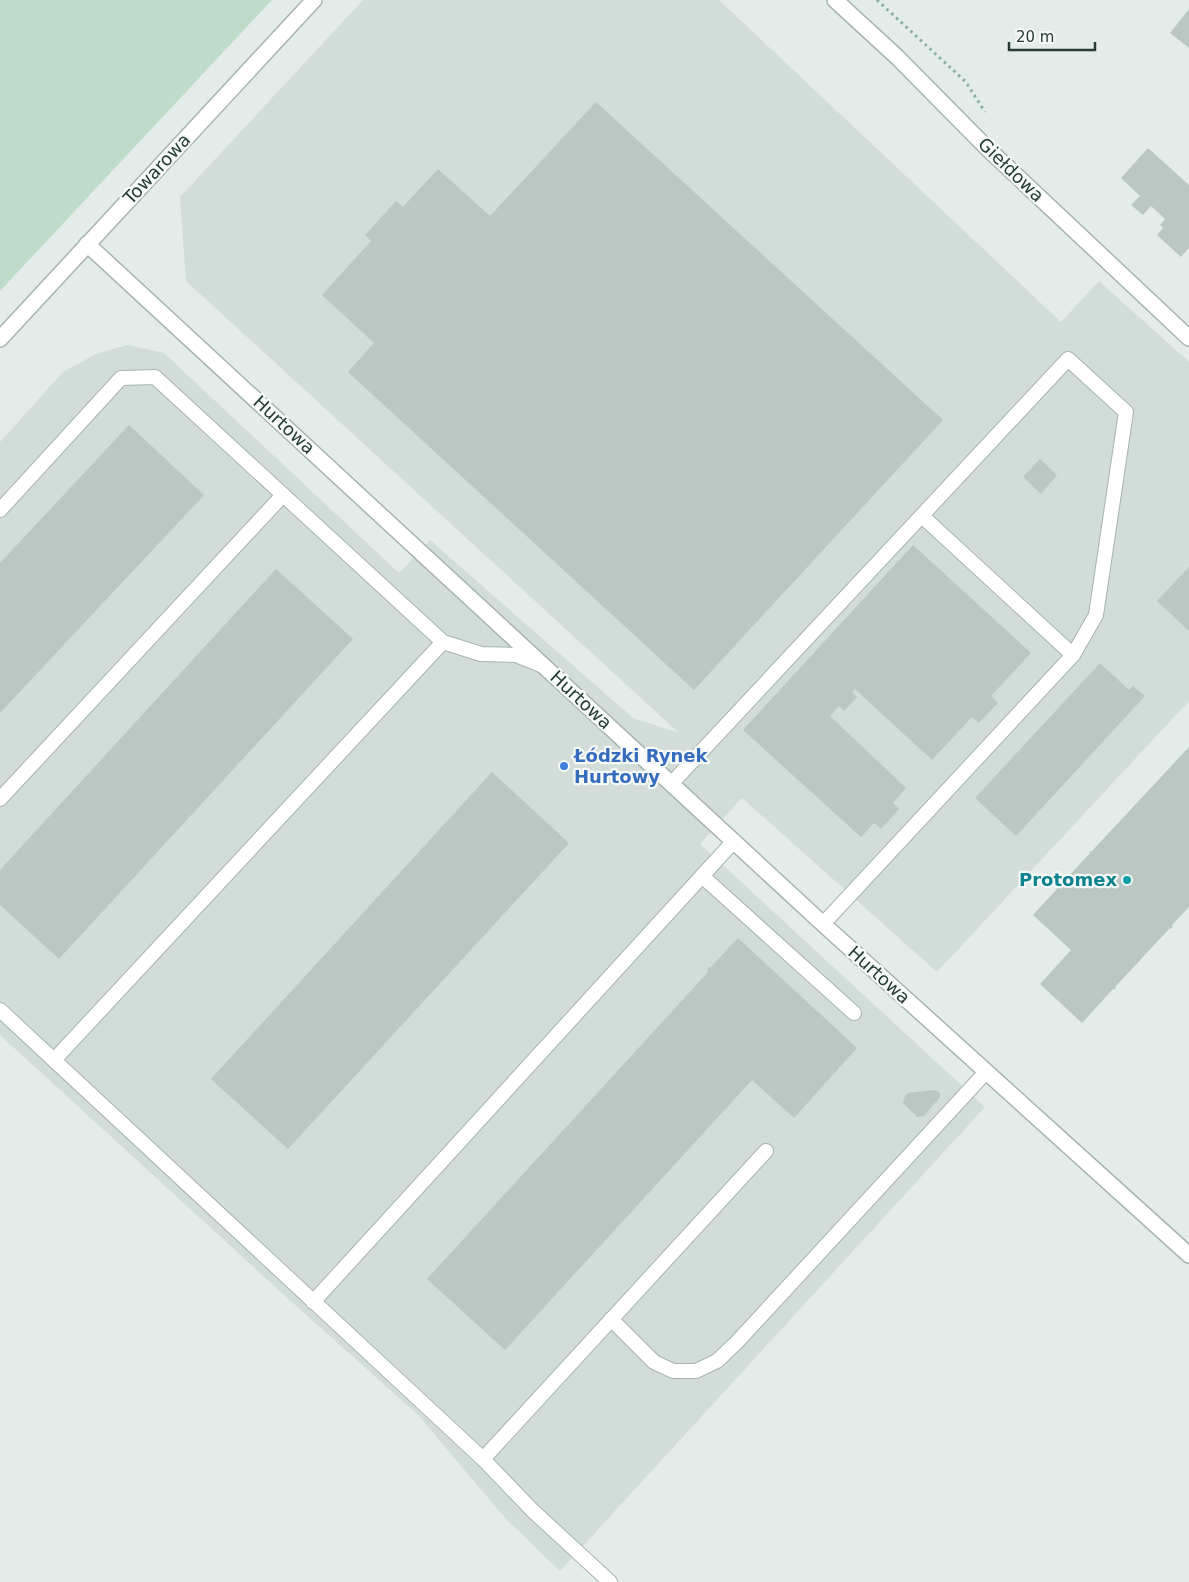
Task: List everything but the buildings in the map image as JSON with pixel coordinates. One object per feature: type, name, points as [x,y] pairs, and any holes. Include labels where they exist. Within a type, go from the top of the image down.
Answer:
[{"type":"street","name":"Towarowa","points":[[0,339],[314,0]]},
{"type":"street","name":"Giełdowa","points":[[835,0],[897,57],[987,148],[1189,338]]},
{"type":"street","name":"Hurtowa","points":[[87,244],[823,924],[1189,1255]]},
{"type":"lane","points":[[671,784],[1068,358],[1126,412],[1096,615],[1073,655],[823,924]]},
{"type":"lane","points":[[0,510],[121,378],[155,377],[443,642],[481,654],[516,655],[545,666]]},
{"type":"lane","points":[[0,799],[283,494]]},
{"type":"lane","points":[[922,516],[1073,655]]},
{"type":"lane","points":[[54,1060],[443,642]]},
{"type":"lane","points":[[313,1302],[734,841]]},
{"type":"lane","points":[[702,876],[854,1012]]},
{"type":"lane","points":[[0,1010],[483,1458],[533,1511],[610,1582]]},
{"type":"lane","points":[[611,1320],[654,1362],[673,1371],[696,1371],[717,1361],[737,1342],[986,1072]]},
{"type":"lane","points":[[483,1458],[766,1151]]},
{"type":"shaded area","points":[[363,0],[719,0],[1061,322],[1099,281],[1189,362],[1189,701],[937,972],[742,798],[700,844],[985,1107],[560,1571],[506,1519],[418,1415],[0,1035],[0,442],[63,372],[96,354],[127,345],[164,353],[399,573],[430,540],[633,718],[679,733],[186,281],[180,197]]},
{"type":"green space","points":[[0,0],[272,0],[0,291]]},
{"type":"place","name":"Łódzki Rynek Hurtowy","points":[[564,766]]},
{"type":"place","name":"Protomex","points":[[1127,880]]}]
